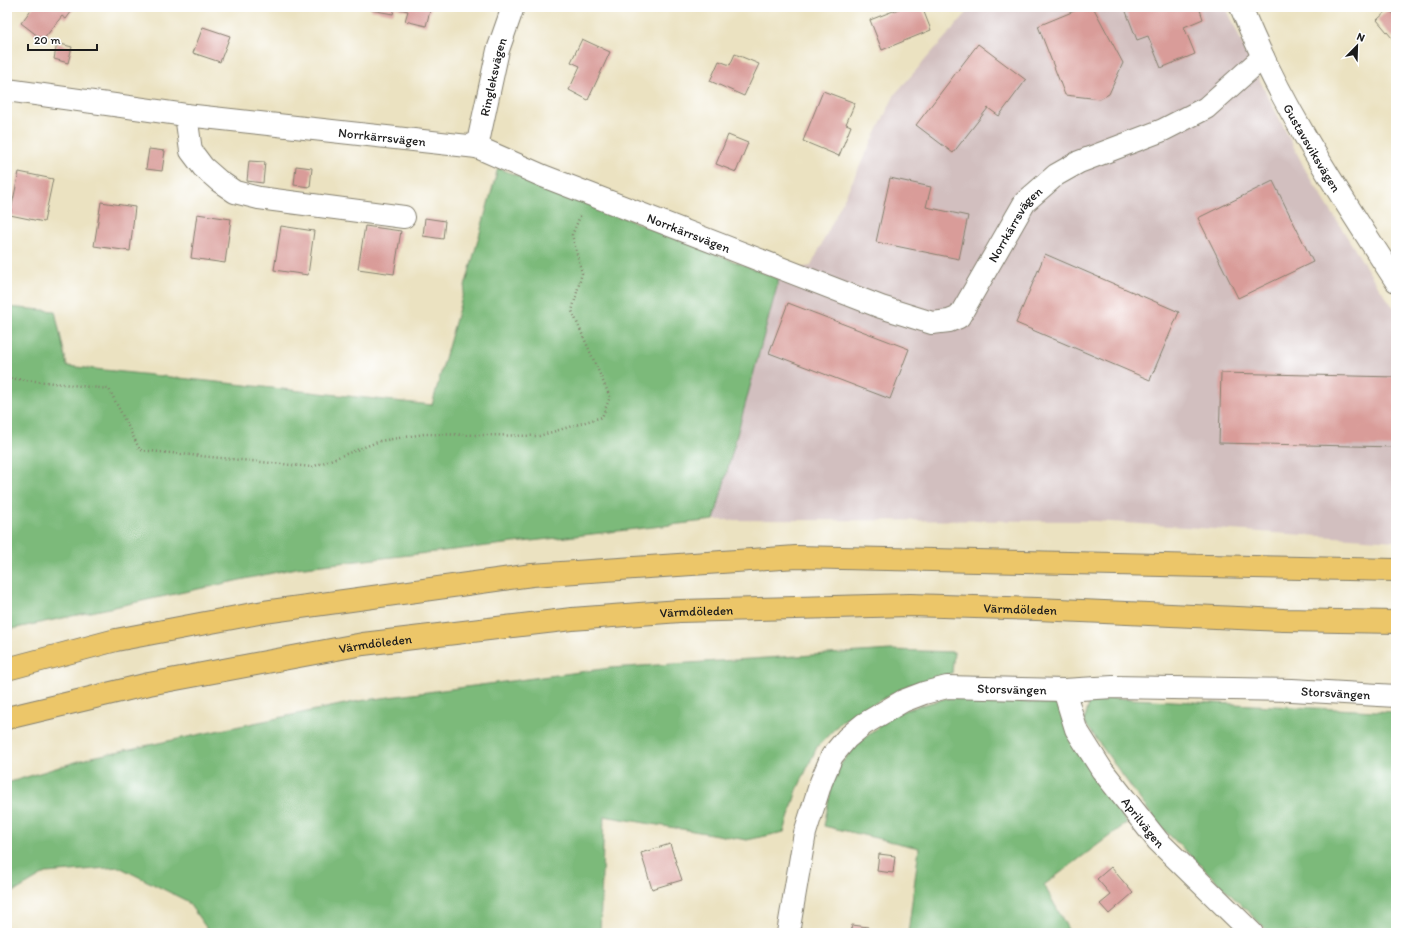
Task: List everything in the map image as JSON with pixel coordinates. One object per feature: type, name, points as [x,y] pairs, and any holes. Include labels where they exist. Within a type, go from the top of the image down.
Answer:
[{"type":"highway","points":[[7,669],[116,640],[264,612],[532,575],[796,557],[1396,570]]},
{"type":"highway","name":"Värmdöleden","points":[[7,718],[150,684],[363,644],[572,619],[680,611],[910,605],[1284,620],[1396,622]]},
{"type":"street","name":"Ringleksvägen","points":[[477,147],[498,50],[514,7]]},
{"type":"street","name":"Gustavsviksvägen","points":[[1241,7],[1263,57],[1293,115],[1325,171],[1396,281]]},
{"type":"street","name":"Norrkärrsvägen","points":[[7,90],[186,115],[477,147],[542,176],[881,307],[932,323],[949,321],[959,317],[1025,202],[1056,175],[1079,162],[1163,130],[1206,108],[1263,57]]},
{"type":"street","points":[[186,115],[191,151],[203,167],[235,192],[259,198],[404,217]]},
{"type":"street","name":"Storsvängen","points":[[788,933],[805,833],[821,782],[832,756],[847,738],[883,712],[903,701],[924,693],[947,688],[1064,690],[1113,687],[1284,690],[1396,696]]},
{"type":"street","name":"Aprilvägen","points":[[1064,690],[1076,729],[1102,770],[1158,841],[1252,933]]},
{"type":"path","points":[[7,378],[109,389],[140,450],[312,466],[380,441],[424,434],[539,436],[595,420],[602,417],[610,397],[572,311],[582,273],[572,235],[590,194]]},
{"type":"shaded area","points":[[972,7],[1226,7],[1250,61],[1306,171],[1374,280],[1396,311],[1396,541],[1095,521],[714,520],[779,279],[787,270],[811,266],[895,94]]},
{"type":"green space","points":[[498,168],[779,279],[714,520],[296,568],[7,630],[7,307],[55,311],[67,366],[432,405]]},
{"type":"green space","points":[[891,650],[954,652],[952,673],[909,685],[842,721],[817,747],[797,790],[784,832],[747,840],[604,816],[600,933],[210,933],[187,901],[119,867],[46,873],[7,896],[7,783],[92,757],[359,701],[610,668]]},
{"type":"green space","points":[[950,697],[1057,704],[1075,747],[1127,823],[1044,885],[1070,933],[908,933],[919,848],[824,826],[834,773],[853,748],[895,713]]},
{"type":"green space","points":[[1091,697],[1396,712],[1396,933],[1270,933],[1158,824],[1084,722]]},
{"type":"building","points":[[33,7],[75,7],[66,19],[62,16],[43,40],[21,23]]},
{"type":"building","points":[[372,7],[431,7],[426,26],[405,21],[408,11],[395,8],[393,14],[371,10]]},
{"type":"building","points":[[901,7],[922,7],[931,30],[882,50],[870,20]]},
{"type":"building","points":[[1084,7],[1093,7],[1123,63],[1109,94],[1100,99],[1065,95],[1038,26]]},
{"type":"building","points":[[1131,7],[1199,7],[1203,19],[1184,27],[1195,54],[1161,68],[1148,36],[1137,40],[1125,9]]},
{"type":"building","points":[[1389,9],[1396,17],[1396,34],[1392,38],[1377,20]]},
{"type":"building","points":[[203,27],[230,36],[220,62],[193,53]]},
{"type":"building","points":[[582,39],[610,52],[588,100],[569,90],[580,66],[571,62]]},
{"type":"building","points":[[57,43],[72,47],[68,63],[54,59]]},
{"type":"building","points":[[978,44],[1026,80],[999,116],[988,108],[953,153],[916,125]]},
{"type":"building","points":[[735,54],[759,64],[744,96],[710,81],[719,61],[730,65]]},
{"type":"building","points":[[823,91],[855,103],[846,124],[851,126],[839,156],[803,141]]},
{"type":"building","points":[[728,135],[748,143],[736,172],[716,164]]},
{"type":"building","points":[[149,149],[165,151],[162,171],[146,169]]},
{"type":"building","points":[[249,161],[265,162],[263,183],[247,181]]},
{"type":"building","points":[[296,166],[312,168],[310,187],[294,185]]},
{"type":"building","points":[[19,172],[53,179],[44,222],[10,215]]},
{"type":"building","points":[[890,178],[931,187],[926,207],[968,216],[959,259],[876,242]]},
{"type":"building","points":[[1273,181],[1313,262],[1238,298],[1198,218]]},
{"type":"building","points":[[101,202],[135,207],[130,251],[94,246]]},
{"type":"building","points":[[197,214],[231,219],[225,263],[191,258]]},
{"type":"building","points":[[425,218],[445,221],[443,239],[423,236]]},
{"type":"building","points":[[281,226],[314,231],[308,275],[274,270]]},
{"type":"building","points":[[365,226],[401,231],[394,274],[358,269]]},
{"type":"building","points":[[1045,254],[1179,312],[1150,380],[1016,323]]},
{"type":"building","points":[[788,303],[909,349],[890,399],[769,353]]},
{"type":"building","points":[[1221,373],[1396,377],[1396,447],[1219,443]]},
{"type":"building","points":[[670,844],[682,880],[652,889],[641,853]]},
{"type":"building","points":[[879,854],[895,856],[893,873],[877,871]]},
{"type":"building","points":[[1111,867],[1133,893],[1109,914],[1100,904],[1111,895],[1097,879]]},
{"type":"building","points":[[852,925],[868,927],[867,933],[851,933]]}]
